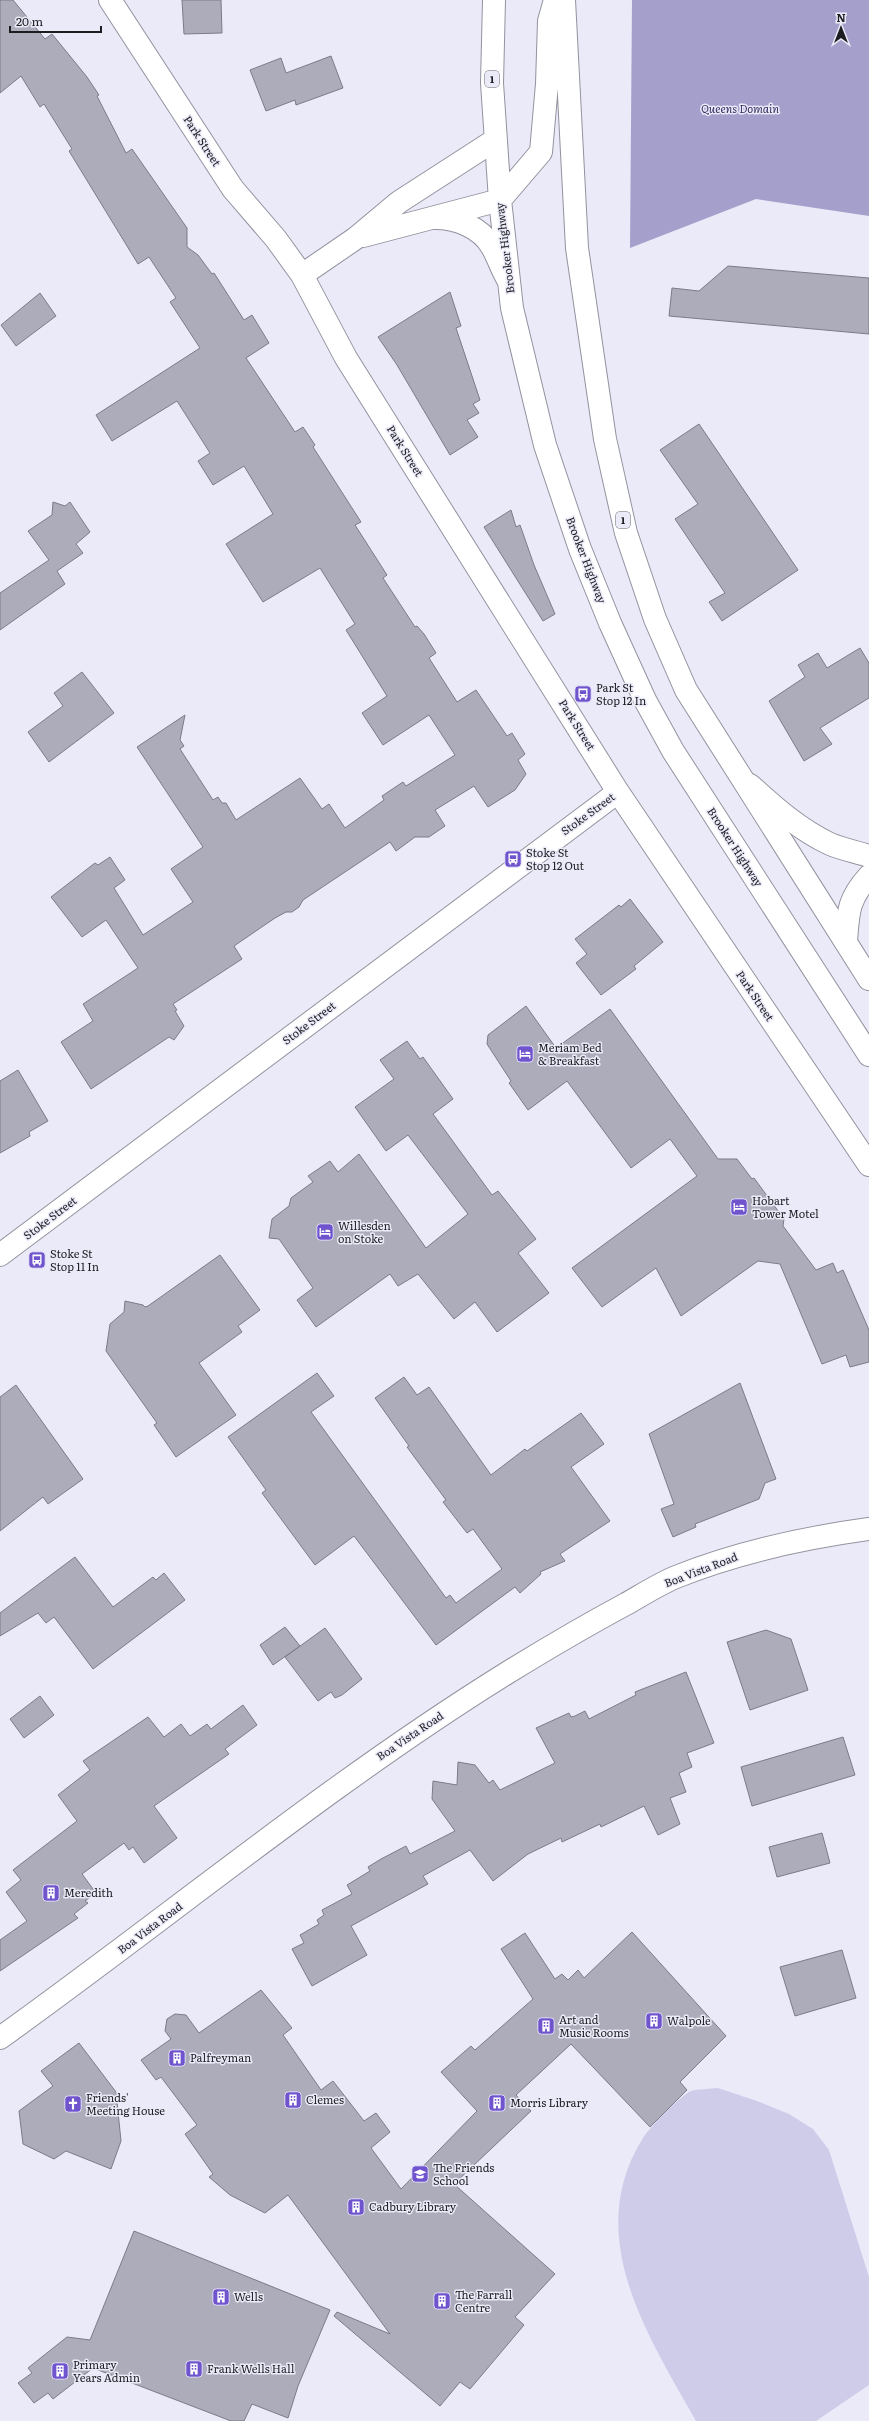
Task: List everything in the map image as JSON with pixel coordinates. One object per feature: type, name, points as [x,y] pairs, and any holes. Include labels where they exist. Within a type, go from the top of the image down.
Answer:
[{"type":"main road","name":"Brooker Highway","points":[[494,0],[492,83],[495,140],[512,308],[545,445],[580,549],[645,700],[673,751],[869,1056]]},
{"type":"main road","points":[[356,238],[500,200],[541,152],[547,84],[549,21],[555,0]]},
{"type":"main road","name":"1","points":[[564,0],[577,248],[605,439],[624,526],[655,619],[686,690],[869,979]]},
{"type":"main road","name":"Park Street","points":[[111,1],[237,194],[276,239],[302,275],[346,358],[618,792],[869,1165]]},
{"type":"main road","points":[[302,275],[356,238],[399,202],[495,140]]},
{"type":"main road","points":[[424,219],[447,219],[477,230],[492,246],[509,282]]},
{"type":"main road","points":[[744,780],[778,811],[802,827],[831,844],[869,856]]},
{"type":"main road","name":"Stoke Street","points":[[0,1255],[618,792]]},
{"type":"main road","points":[[846,942],[848,906],[856,889],[869,876]]},
{"type":"main road","name":"Boa Vista Road","points":[[0,2038],[82,1979],[353,1775],[470,1696],[570,1634],[674,1578],[755,1550],[821,1536],[869,1529]]},
{"type":"shaded area","points":[[718,2088],[757,2101],[789,2114],[813,2129],[829,2150],[869,2277],[869,2385],[816,2421],[696,2421],[658,2354],[628,2283],[620,2247],[619,2211],[626,2174],[643,2138],[673,2105],[691,2091]]},
{"type":"green space","name":"Queens Domain","points":[[632,0],[869,0],[869,216],[756,199],[630,248]]},
{"type":"building","points":[[0,0],[13,0],[45,39],[52,34],[87,77],[99,95],[97,96],[126,153],[132,149],[187,228],[187,247],[198,255],[212,274],[214,273],[244,320],[252,315],[269,343],[246,358],[295,432],[303,427],[315,445],[313,447],[361,522],[355,525],[387,575],[383,578],[415,627],[417,626],[424,634],[436,653],[429,658],[457,702],[476,690],[507,736],[512,733],[525,754],[518,760],[526,774],[515,790],[488,807],[474,786],[435,810],[445,826],[429,837],[415,837],[396,851],[390,842],[303,900],[299,907],[292,912],[286,912],[275,918],[234,946],[242,959],[173,1004],[177,1010],[175,1011],[184,1026],[174,1040],[169,1037],[91,1089],[61,1042],[93,1021],[83,1004],[138,968],[106,920],[82,937],[51,897],[95,863],[98,865],[110,857],[125,880],[114,888],[143,935],[193,902],[171,869],[203,847],[137,747],[185,715],[180,740],[184,746],[180,749],[213,800],[218,797],[222,803],[226,803],[236,820],[300,778],[322,809],[329,804],[345,828],[384,800],[382,796],[403,782],[406,786],[455,755],[429,715],[383,745],[362,713],[387,696],[346,630],[355,624],[320,568],[263,602],[226,544],[273,514],[244,466],[213,485],[198,461],[210,453],[177,401],[112,441],[96,415],[200,348],[170,302],[176,298],[149,257],[138,264],[69,151],[72,149],[44,104],[40,107],[21,76],[0,93]]},
{"type":"building","points":[[182,0],[221,0],[222,33],[184,34]]},
{"type":"building","points":[[331,56],[343,88],[296,105],[295,100],[266,111],[250,70],[281,58],[286,73]]},
{"type":"building","points":[[728,266],[869,278],[869,334],[669,316],[672,288],[699,291]]},
{"type":"building","points":[[450,292],[461,326],[456,328],[480,400],[473,404],[479,413],[467,420],[478,437],[450,455],[397,365],[378,337]]},
{"type":"building","points":[[40,293],[56,316],[16,346],[1,325]]},
{"type":"building","points":[[699,424],[798,570],[722,621],[709,602],[725,593],[675,519],[698,504],[660,450]]},
{"type":"building","points":[[53,502],[65,506],[70,502],[90,532],[76,544],[83,553],[57,571],[65,584],[0,630],[0,593],[49,560],[28,531],[52,515]]},
{"type":"building","points":[[511,510],[516,527],[520,525],[534,565],[555,614],[543,621],[484,527]]},
{"type":"building","points":[[860,648],[869,663],[869,698],[820,728],[832,744],[804,761],[769,701],[805,677],[798,665],[818,653],[827,668]]},
{"type":"building","points":[[82,672],[114,713],[49,762],[28,732],[63,706],[54,693]]},
{"type":"building","points":[[630,899],[663,942],[634,966],[636,969],[601,995],[576,963],[587,954],[575,939],[619,905],[621,907]]},
{"type":"building","points":[[526,1006],[556,1048],[610,1009],[718,1159],[737,1159],[752,1179],[754,1178],[784,1219],[783,1226],[816,1270],[833,1263],[837,1273],[843,1270],[869,1330],[869,1362],[850,1367],[846,1355],[822,1364],[780,1264],[758,1261],[681,1316],[656,1268],[602,1307],[572,1268],[697,1176],[670,1139],[631,1168],[567,1081],[528,1110],[509,1083],[511,1081],[487,1044],[488,1035]]},
{"type":"building","points":[[407,1041],[420,1059],[423,1057],[453,1099],[433,1114],[492,1195],[498,1191],[536,1239],[518,1253],[549,1293],[497,1332],[475,1302],[454,1319],[418,1274],[398,1286],[390,1274],[316,1327],[297,1300],[313,1288],[279,1239],[269,1238],[272,1219],[289,1206],[291,1198],[313,1182],[308,1176],[330,1161],[338,1172],[359,1154],[426,1248],[468,1214],[408,1135],[386,1151],[355,1107],[394,1079],[380,1060]]},
{"type":"building","points":[[18,1070],[48,1121],[29,1132],[30,1136],[0,1153],[0,1081]]},
{"type":"building","points":[[220,1255],[260,1310],[238,1326],[242,1332],[199,1363],[236,1415],[176,1457],[154,1425],[157,1423],[106,1351],[110,1324],[124,1312],[125,1301],[143,1305],[145,1307],[148,1306]]},
{"type":"building","points":[[317,1373],[334,1396],[311,1412],[446,1598],[450,1595],[456,1603],[502,1569],[473,1529],[467,1533],[443,1502],[446,1500],[407,1447],[409,1446],[375,1398],[404,1377],[417,1395],[429,1387],[491,1475],[525,1449],[527,1451],[581,1413],[604,1444],[571,1467],[610,1521],[560,1554],[565,1561],[540,1572],[541,1574],[520,1593],[515,1587],[436,1645],[354,1536],[315,1565],[262,1493],[266,1490],[228,1437]]},
{"type":"building","points":[[740,1383],[776,1479],[765,1483],[759,1499],[695,1524],[696,1527],[673,1537],[661,1509],[674,1504],[649,1434]]},
{"type":"building","points":[[16,1385],[83,1479],[48,1504],[43,1497],[0,1531],[0,1397]]},
{"type":"building","points":[[75,1557],[113,1607],[153,1577],[156,1580],[164,1573],[185,1600],[93,1669],[54,1617],[46,1623],[38,1613],[0,1636],[0,1613]]},
{"type":"building","points":[[285,1627],[300,1646],[273,1665],[260,1645]]},
{"type":"building","points":[[325,1628],[362,1679],[342,1695],[335,1698],[331,1692],[318,1701],[285,1657]]},
{"type":"building","points":[[766,1630],[791,1639],[808,1690],[750,1710],[727,1642]]},
{"type":"building","points":[[686,1672],[714,1743],[687,1753],[692,1767],[679,1773],[686,1792],[670,1798],[680,1824],[658,1835],[644,1806],[601,1827],[600,1824],[562,1842],[561,1838],[528,1854],[493,1881],[470,1850],[423,1876],[428,1884],[351,1926],[367,1955],[312,1986],[292,1949],[304,1943],[300,1935],[319,1924],[317,1920],[324,1915],[322,1910],[352,1894],[347,1885],[370,1871],[368,1867],[381,1859],[406,1846],[410,1854],[455,1831],[432,1799],[433,1781],[457,1785],[458,1762],[475,1765],[489,1783],[493,1780],[500,1790],[555,1763],[536,1728],[569,1713],[571,1717],[585,1711],[589,1719],[636,1695],[635,1692]]},
{"type":"building","points":[[40,1696],[54,1715],[24,1738],[10,1719]]},
{"type":"building","points":[[243,1705],[257,1725],[225,1749],[229,1754],[154,1806],[177,1838],[144,1863],[133,1847],[129,1850],[124,1843],[82,1874],[96,1893],[85,1901],[88,1903],[74,1914],[78,1918],[0,1971],[0,1940],[27,1921],[6,1892],[21,1880],[13,1870],[77,1821],[58,1795],[90,1770],[83,1761],[148,1717],[164,1737],[181,1724],[190,1736],[207,1724],[211,1729]]},
{"type":"building","points":[[843,1737],[855,1775],[752,1806],[741,1767]]},
{"type":"building","points":[[822,1833],[830,1863],[777,1877],[769,1847]]},
{"type":"building","points":[[632,1932],[726,2036],[680,2082],[687,2090],[650,2127],[571,2044],[516,2095],[531,2111],[454,2184],[555,2274],[515,2317],[524,2325],[470,2389],[460,2382],[440,2406],[334,2316],[337,2312],[390,2334],[288,2195],[265,2213],[230,2195],[209,2177],[213,2174],[185,2134],[197,2125],[161,2077],[156,2080],[141,2060],[171,2039],[165,2031],[167,2019],[175,2014],[186,2015],[199,2033],[261,1990],[292,2028],[283,2035],[321,2090],[333,2081],[364,2121],[376,2113],[390,2132],[371,2148],[401,2189],[477,2111],[441,2072],[471,2046],[475,2050],[533,1999],[501,1949],[525,1933],[555,1979],[562,1974],[568,1980],[578,1970],[584,1978]]},
{"type":"building","points":[[842,1950],[856,1998],[795,2016],[780,1967]]},
{"type":"building","name":"Friends' Meeting House","points":[[79,2043],[116,2092],[121,2141],[111,2169],[66,2151],[54,2159],[23,2144],[19,2111],[53,2086],[41,2071]]},
{"type":"building","points":[[134,2231],[330,2310],[298,2386],[288,2418],[252,2404],[244,2421],[231,2421],[93,2368],[53,2399],[48,2393],[34,2403],[18,2383],[32,2373],[28,2368],[67,2337],[90,2340]]},
{"type":"place","name":"Park St Stop 12 In","points":[[583,694]]},
{"type":"place","name":"Stoke St Stop 12 Out","points":[[513,859]]},
{"type":"place","name":"Meriam Bed & Breakfast","points":[[525,1054]]},
{"type":"place","name":"Hobart Tower Motel","points":[[739,1207]]},
{"type":"place","name":"Willesden on Stoke","points":[[325,1232]]},
{"type":"place","name":"Stoke St Stop 11 In","points":[[37,1260]]},
{"type":"place","name":"Meredith","points":[[51,1893]]},
{"type":"place","name":"Walpole","points":[[654,2021]]},
{"type":"place","name":"Art and Music Rooms","points":[[546,2026]]},
{"type":"place","name":"Palfreyman","points":[[177,2058]]},
{"type":"place","name":"Clemes","points":[[293,2100]]},
{"type":"place","name":"Morris Library","points":[[497,2103]]},
{"type":"place","name":"Friends' Meeting House","points":[[73,2104]]},
{"type":"place","name":"The Friends School","points":[[420,2174]]},
{"type":"place","name":"Cadbury Library","points":[[356,2207]]},
{"type":"place","name":"Wells","points":[[221,2297]]},
{"type":"place","name":"The Farrall Centre","points":[[442,2301]]},
{"type":"place","name":"Frank Wells Hall","points":[[194,2369]]},
{"type":"place","name":"Primary Years Admin","points":[[60,2371]]}]
